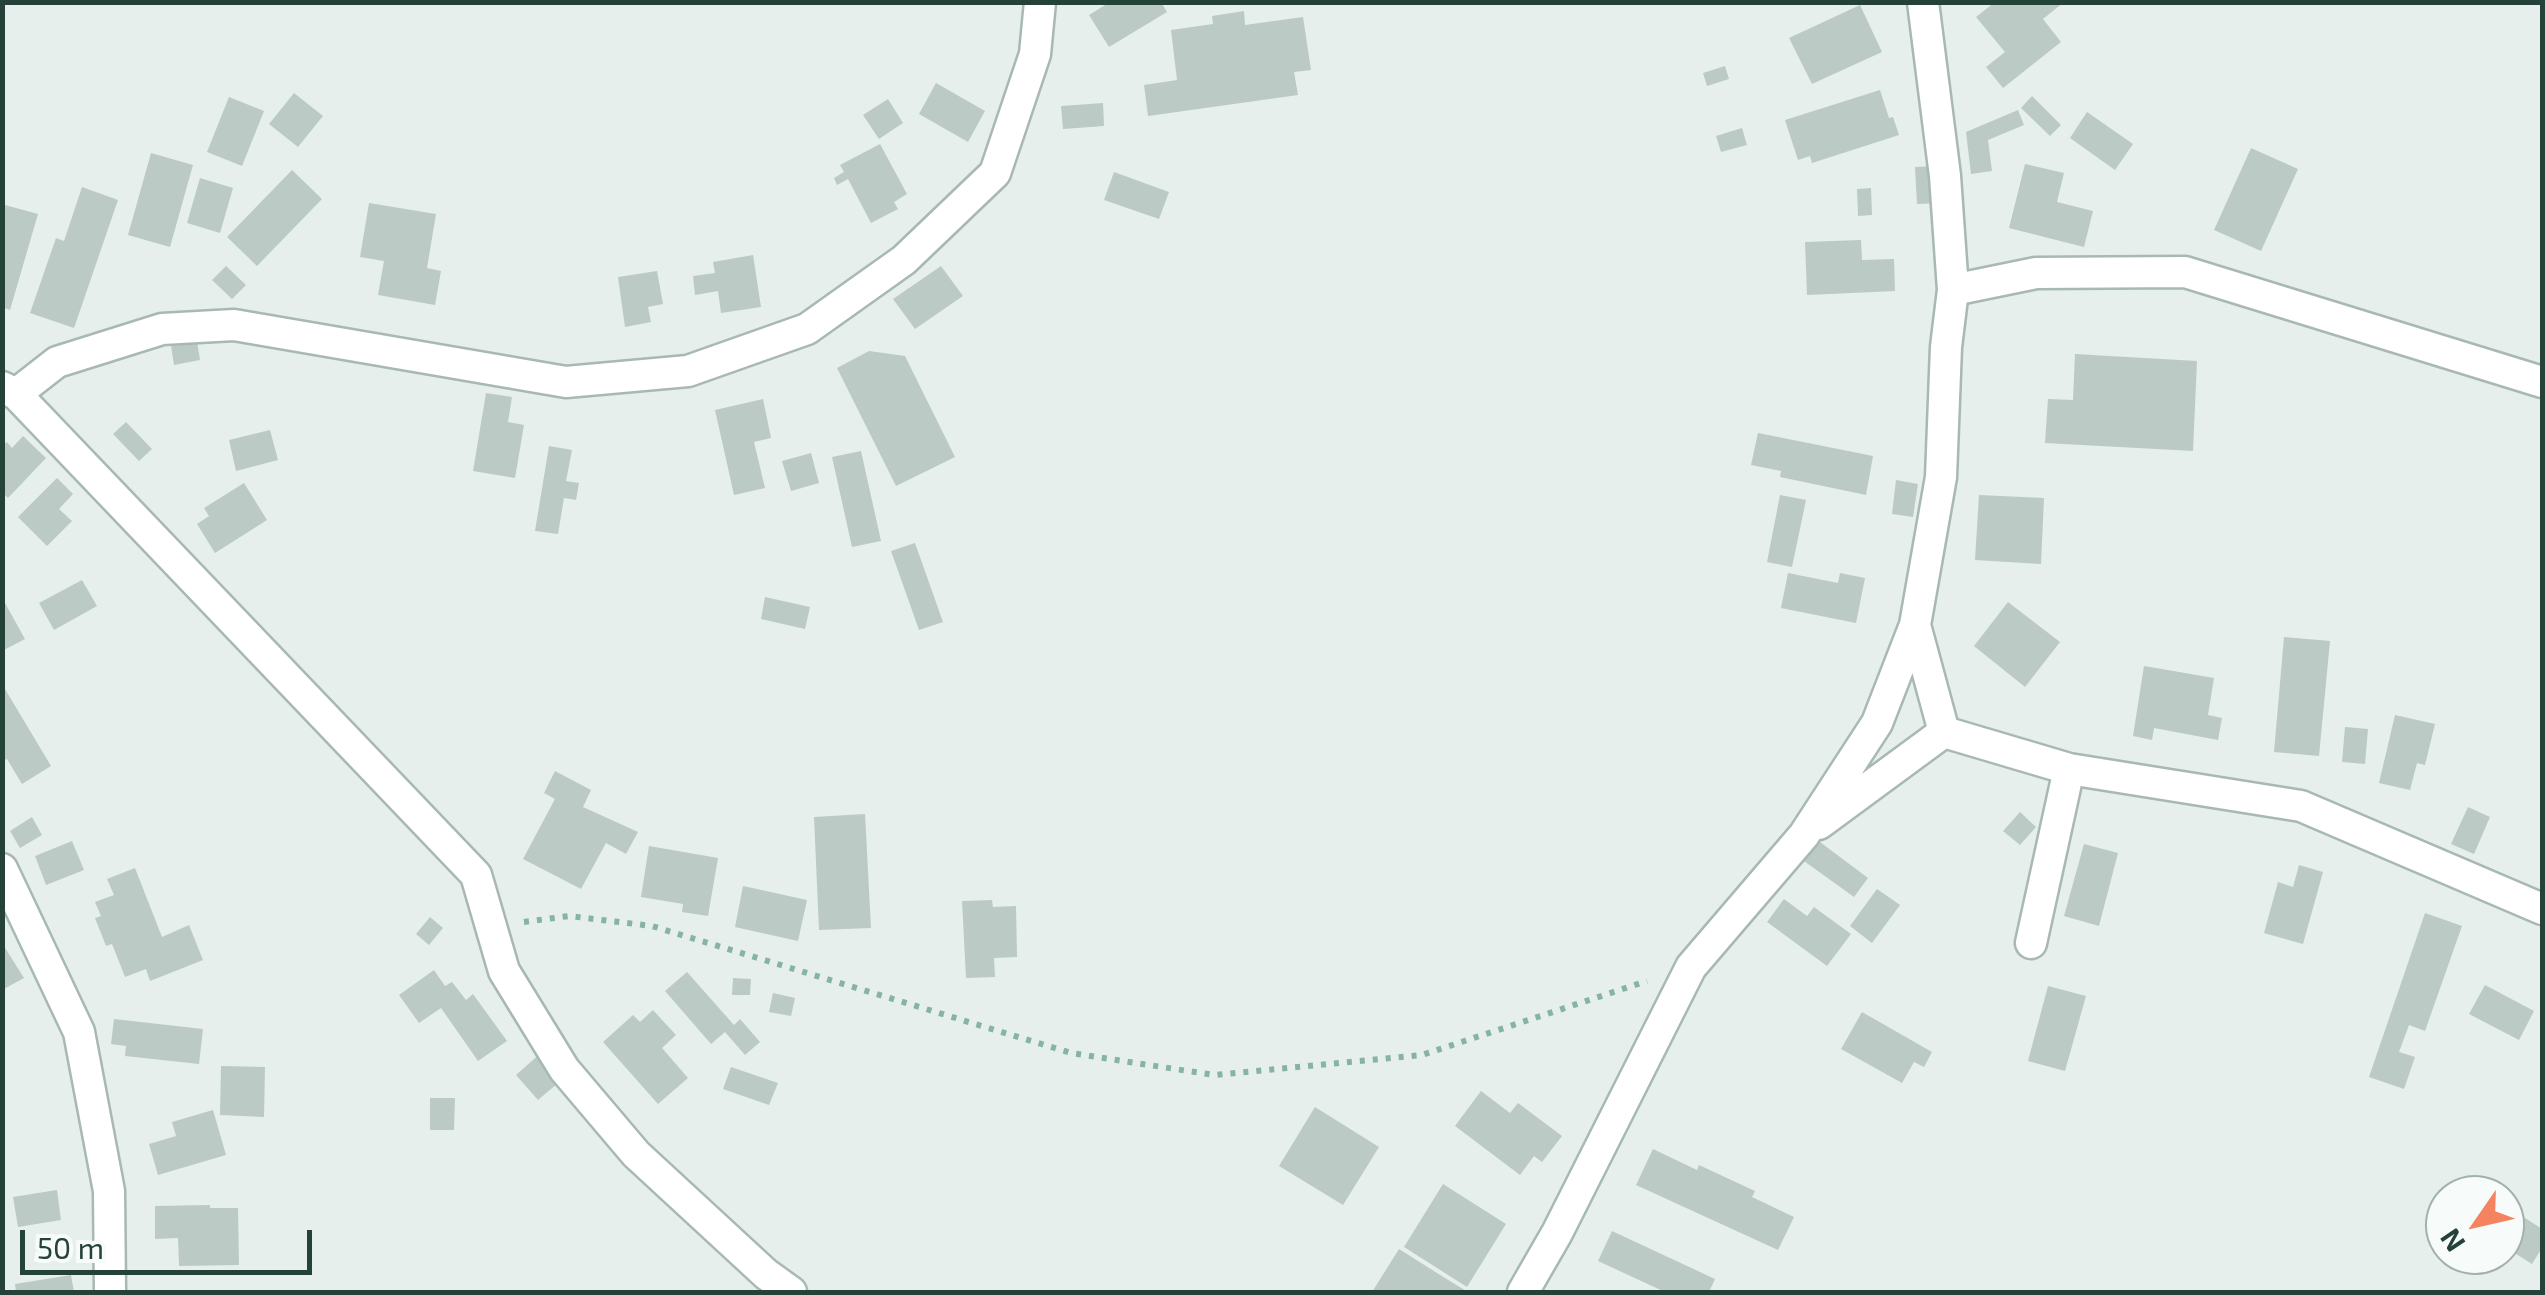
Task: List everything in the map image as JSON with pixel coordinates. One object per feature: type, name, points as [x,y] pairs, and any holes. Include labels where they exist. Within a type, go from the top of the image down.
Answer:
[{"type":"street","points":[[791,1292],[766,1274],[636,1154],[564,1069],[504,971],[476,875],[9,390],[57,362],[162,329],[234,325],[566,382],[688,371],[807,329],[904,260],[995,173],[1035,54],[1040,2]]},
{"type":"street","points":[[1523,1292],[1557,1233],[1691,966],[1804,835],[1876,723],[1915,625],[1941,477],[1946,347],[1953,290],[1923,2]]},
{"type":"street","points":[[1953,290],[2036,272],[2185,272],[2542,382]]},
{"type":"street","points":[[1915,625],[1944,732]]},
{"type":"street","points":[[1944,732],[2069,769],[2301,806],[2542,909]]},
{"type":"street","points":[[1804,835],[1944,732]]},
{"type":"street","points":[[2031,943],[2069,769]]},
{"type":"street","points":[[2,870],[79,1032],[109,1191],[110,1292]]},
{"type":"path","points":[[491,926],[570,916],[652,926],[1071,1053],[1214,1074],[1422,1055],[1691,966]]},
{"type":"building","points":[[1110,2],[1161,2],[1167,12],[1109,47],[1089,15]]},
{"type":"building","points":[[1995,2],[2064,2],[2043,19],[2061,42],[2003,88],[1986,67],[2005,52],[1976,17]]},
{"type":"building","points":[[1860,5],[1882,52],[1812,84],[1789,38]]},
{"type":"building","points":[[1244,11],[1245,25],[1303,17],[1311,70],[1294,72],[1298,95],[1148,116],[1144,85],[1177,80],[1171,30],[1213,24],[1212,16]]},
{"type":"building","points":[[1725,66],[1729,79],[1707,86],[1703,73]]},
{"type":"building","points":[[936,83],[985,111],[968,142],[919,114]]},
{"type":"building","points":[[1880,90],[1899,135],[1812,163],[1810,156],[1798,160],[1785,120]]},
{"type":"building","points":[[294,93],[323,116],[298,147],[269,124]]},
{"type":"building","points":[[2032,96],[2061,125],[2050,136],[2021,108]]},
{"type":"building","points":[[229,97],[264,111],[242,166],[207,152]]},
{"type":"building","points":[[888,99],[903,123],[879,139],[863,115]]},
{"type":"building","points":[[1103,103],[1104,126],[1063,129],[1061,106]]},
{"type":"building","points":[[2018,110],[2024,125],[1988,140],[1992,171],[1971,174],[1966,132]]},
{"type":"building","points":[[2087,112],[2133,144],[2115,170],[2070,138]]},
{"type":"building","points":[[1742,128],[1747,145],[1721,152],[1716,136]]},
{"type":"building","points":[[880,144],[907,194],[894,202],[898,209],[871,223],[848,179],[837,185],[834,178],[844,172],[840,165]]},
{"type":"building","points":[[2251,148],[2298,169],[2261,251],[2214,230]]},
{"type":"building","points":[[151,153],[193,165],[170,247],[128,235]]},
{"type":"building","points":[[2025,164],[2064,173],[2057,202],[2093,211],[2084,247],[2009,228]]},
{"type":"building","points":[[1937,166],[1939,203],[1917,204],[1915,167]]},
{"type":"building","points":[[292,170],[322,199],[257,266],[227,237]]},
{"type":"building","points":[[1114,172],[1169,192],[1159,219],[1104,200]]},
{"type":"building","points":[[200,178],[233,188],[220,233],[187,223]]},
{"type":"building","points":[[82,187],[118,200],[74,328],[30,313],[56,238],[64,241]]},
{"type":"building","points":[[1871,188],[1872,215],[1858,216],[1857,189]]},
{"type":"building","points":[[369,203],[436,214],[427,268],[441,271],[435,305],[378,295],[384,261],[360,257]]},
{"type":"building","points":[[5,205],[38,214],[10,310],[2,307]]},
{"type":"building","points":[[1861,240],[1862,260],[1894,259],[1895,291],[1807,295],[1805,242]]},
{"type":"building","points":[[753,255],[761,307],[721,313],[718,291],[695,295],[693,276],[715,273],[713,262]]},
{"type":"building","points":[[226,266],[246,285],[232,299],[212,280]]},
{"type":"building","points":[[941,266],[963,296],[915,329],[893,299]]},
{"type":"building","points":[[657,271],[663,304],[648,307],[651,322],[625,327],[618,277]]},
{"type":"building","points":[[196,335],[200,360],[174,365],[170,339]]},
{"type":"building","points":[[869,351],[905,356],[955,457],[896,486],[837,368]]},
{"type":"building","points":[[2075,354],[2197,361],[2193,451],[2045,443],[2048,399],[2073,400]]},
{"type":"building","points":[[486,393],[512,397],[508,422],[524,425],[515,478],[473,471]]},
{"type":"building","points":[[763,399],[771,438],[754,442],[765,488],[734,495],[715,410]]},
{"type":"building","points":[[126,422],[152,449],[139,461],[113,434]]},
{"type":"building","points":[[270,430],[278,460],[236,471],[229,440]]},
{"type":"building","points":[[1758,433],[1873,456],[1866,495],[1780,477],[1781,471],[1751,465]]},
{"type":"building","points":[[23,436],[46,458],[8,498],[2,492],[2,446],[7,442],[12,448]]},
{"type":"building","points":[[549,446],[572,450],[566,481],[579,483],[576,500],[564,498],[558,534],[535,531]]},
{"type":"building","points":[[861,451],[881,541],[852,547],[832,457]]},
{"type":"building","points":[[811,453],[819,483],[791,491],[782,461]]},
{"type":"building","points":[[57,478],[73,494],[59,509],[72,521],[47,546],[18,517]]},
{"type":"building","points":[[1896,480],[1918,484],[1913,517],[1892,514]]},
{"type":"building","points":[[244,483],[267,520],[215,553],[197,524],[209,516],[204,508]]},
{"type":"building","points":[[1780,495],[1806,500],[1792,567],[1767,562]]},
{"type":"building","points":[[1979,495],[2044,498],[2041,564],[1975,560]]},
{"type":"building","points":[[915,543],[943,622],[919,630],[891,551]]},
{"type":"building","points":[[1788,573],[1838,583],[1840,573],[1865,578],[1856,623],[1781,608]]},
{"type":"building","points":[[82,580],[97,606],[54,630],[39,603]]},
{"type":"building","points":[[765,597],[810,607],[805,629],[761,619]]},
{"type":"building","points":[[2008,602],[2060,642],[2025,687],[1974,646]]},
{"type":"building","points":[[5,603],[25,639],[2,651],[2,604]]},
{"type":"building","points":[[2284,637],[2330,641],[2319,756],[2274,752]]},
{"type":"building","points":[[2144,666],[2214,678],[2208,715],[2222,718],[2218,740],[2154,728],[2152,740],[2133,736]]},
{"type":"building","points":[[2,684],[51,766],[22,784],[7,759],[2,761]]},
{"type":"building","points":[[2395,715],[2435,724],[2425,765],[2417,763],[2410,790],[2379,783]]},
{"type":"building","points":[[2345,727],[2368,729],[2365,764],[2342,762]]},
{"type":"building","points":[[555,771],[591,790],[583,807],[638,832],[626,854],[606,843],[581,889],[523,859],[555,799],[544,793]]},
{"type":"building","points":[[2468,807],[2490,817],[2474,854],[2451,844]]},
{"type":"building","points":[[2020,812],[2036,827],[2020,845],[2003,831]]},
{"type":"building","points":[[865,814],[871,928],[819,930],[814,817]]},
{"type":"building","points":[[32,817],[42,835],[20,848],[10,831]]},
{"type":"building","points":[[1812,836],[1868,878],[1854,897],[1797,856]]},
{"type":"building","points":[[72,841],[84,870],[46,885],[35,856]]},
{"type":"building","points":[[2084,844],[2118,853],[2099,926],[2064,916]]},
{"type":"building","points":[[649,846],[718,858],[708,916],[682,912],[683,904],[641,897]]},
{"type":"building","points":[[2299,865],[2323,872],[2303,944],[2264,933],[2278,882],[2293,887]]},
{"type":"building","points":[[135,868],[162,937],[189,925],[203,960],[150,981],[146,969],[125,977],[112,944],[106,946],[95,918],[101,916],[95,902],[114,895],[107,879]]},
{"type":"building","points":[[743,886],[807,900],[798,941],[735,927]]},
{"type":"building","points":[[1877,889],[1900,905],[1872,943],[1850,926]]},
{"type":"building","points":[[1784,899],[1807,916],[1814,907],[1851,934],[1827,966],[1767,922]]},
{"type":"building","points":[[992,900],[993,907],[1016,906],[1017,957],[994,958],[995,977],[966,978],[962,901]]},
{"type":"building","points":[[2425,913],[2462,926],[2425,1031],[2409,1025],[2399,1052],[2415,1057],[2404,1089],[2369,1077]]},
{"type":"building","points":[[430,917],[443,928],[429,945],[416,934]]},
{"type":"building","points":[[2,943],[24,978],[2,990]]},
{"type":"building","points":[[434,970],[445,986],[452,982],[466,1000],[473,994],[507,1041],[478,1061],[441,1008],[419,1023],[399,995]]},
{"type":"building","points":[[687,972],[734,1025],[740,1019],[760,1042],[745,1055],[725,1032],[711,1044],[665,991]]},
{"type":"building","points":[[733,978],[751,979],[750,995],[732,995]]},
{"type":"building","points":[[2485,985],[2534,1011],[2519,1040],[2469,1014]]},
{"type":"building","points":[[2048,986],[2086,996],[2065,1071],[2028,1061]]},
{"type":"building","points":[[773,993],[795,998],[791,1016],[769,1012]]},
{"type":"building","points":[[653,1010],[676,1035],[662,1048],[688,1078],[658,1104],[603,1042],[633,1015],[640,1022]]},
{"type":"building","points":[[1862,1012],[1932,1052],[1924,1067],[1914,1062],[1902,1083],[1841,1049]]},
{"type":"building","points":[[114,1019],[203,1029],[199,1064],[125,1056],[126,1046],[111,1044]]},
{"type":"building","points":[[542,1052],[564,1078],[538,1100],[516,1075]]},
{"type":"building","points":[[221,1066],[265,1067],[264,1117],[220,1115]]},
{"type":"building","points":[[731,1067],[778,1083],[769,1105],[723,1089]]},
{"type":"building","points":[[1481,1091],[1510,1113],[1518,1103],[1562,1136],[1542,1162],[1534,1156],[1520,1175],[1455,1126]]},
{"type":"building","points":[[430,1098],[455,1098],[454,1130],[430,1130]]},
{"type":"building","points":[[1315,1107],[1379,1147],[1343,1205],[1279,1166]]},
{"type":"building","points":[[213,1110],[226,1155],[158,1175],[149,1144],[176,1136],[172,1122]]},
{"type":"building","points":[[1653,1149],[1755,1191],[1752,1197],[1794,1217],[1778,1250],[1636,1185]]},
{"type":"building","points":[[1443,1184],[1506,1224],[1467,1287],[1404,1247]]},
{"type":"building","points":[[57,1190],[61,1220],[18,1227],[13,1197]]},
{"type":"building","points":[[155,1206],[238,1208],[239,1265],[179,1266],[178,1238],[155,1239]]},
{"type":"building","points":[[2525,1218],[2542,1229],[2542,1248],[2532,1264],[2525,1260]]},
{"type":"building","points":[[1612,1231],[1715,1279],[1709,1292],[1665,1292],[1598,1261]]},
{"type":"building","points":[[1399,1249],[1445,1278],[1468,1292],[1372,1292]]},
{"type":"building","points":[[71,1275],[74,1292],[16,1292],[15,1284]]}]
